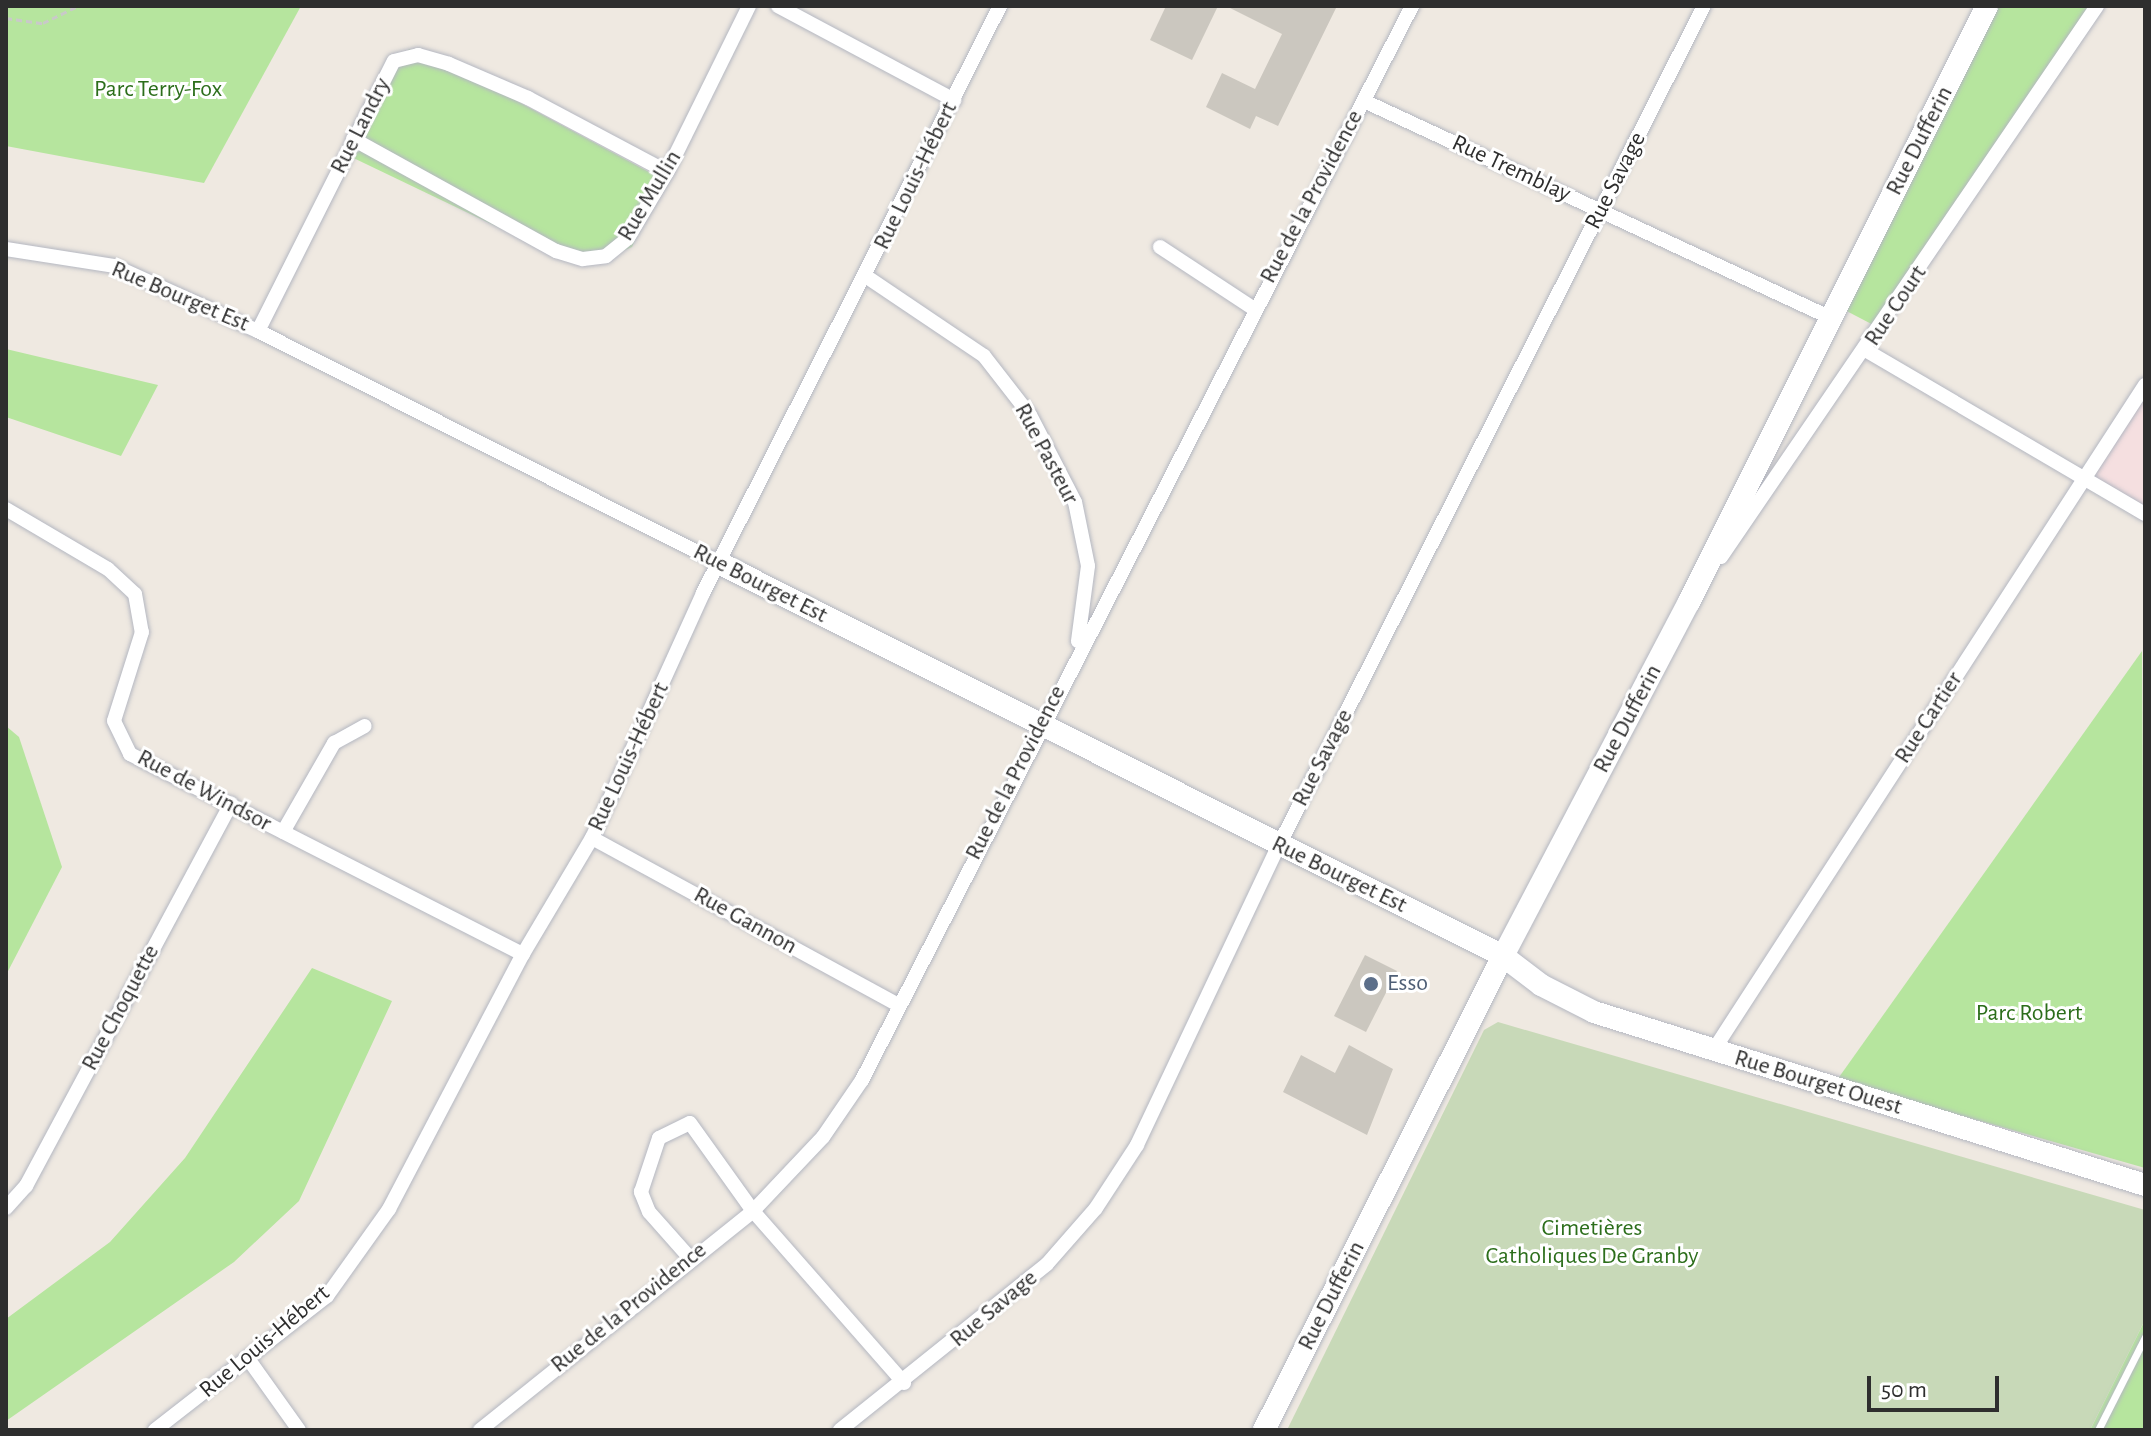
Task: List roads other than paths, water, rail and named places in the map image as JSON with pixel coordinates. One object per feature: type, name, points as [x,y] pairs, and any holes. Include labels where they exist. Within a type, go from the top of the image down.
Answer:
[{"type":"main road","name":"Rue Dufferin","points":[[1264,1430],[1503,956],[1689,602],[1987,6]]},
{"type":"main road","name":"Rue Bourget Est","points":[[719,563],[1040,727],[1503,956]]},
{"type":"main road","name":"Rue Bourget Ouest","points":[[1503,956],[1541,985],[1594,1012],[2145,1185]]},
{"type":"street","name":"Rue Mullin","points":[[353,139],[556,251],[583,259],[619,249],[667,172],[749,6]]},
{"type":"street","points":[[778,6],[954,100]]},
{"type":"street","name":"Rue Louis-Hébert","points":[[155,1430],[249,1360],[327,1296],[389,1209],[523,954],[592,838],[719,563],[867,277],[1000,6]]},
{"type":"street","name":"Rue de la Providence","points":[[480,1430],[689,1257],[753,1211],[823,1137],[862,1080],[1253,308],[1412,6]]},
{"type":"street","name":"Rue Savage","points":[[840,1430],[1005,1303],[1096,1208],[1137,1145],[1279,845],[1704,6]]},
{"type":"street","name":"Rue Court","points":[[1689,602],[1867,351],[2097,6]]},
{"type":"street","name":"Rue Landry","points":[[258,331],[394,61],[418,55],[528,98],[667,172]]},
{"type":"street","name":"Rue Tremblay","points":[[1364,101],[1831,318]]},
{"type":"street","points":[[1160,247],[1253,308]]},
{"type":"street","name":"Rue Bourget Est","points":[[6,249],[114,266],[258,331],[719,563]]},
{"type":"street","name":"Rue Pasteur","points":[[867,277],[984,356],[1030,415],[1075,502],[1088,566],[1076,655]]},
{"type":"street","points":[[1867,351],[2145,514]]},
{"type":"street","name":"Rue Cartier","points":[[1713,1051],[2145,385]]},
{"type":"street","name":"Rue de Windsor","points":[[6,509],[108,569],[135,594],[142,632],[114,721],[130,754],[523,954]]},
{"type":"street","points":[[283,832],[334,743],[365,726]]},
{"type":"street","name":"Rue Choquette","points":[[6,1208],[26,1186],[231,804]]},
{"type":"street","name":"Rue Gannon","points":[[592,838],[898,1005]]},
{"type":"street","points":[[689,1257],[649,1212],[641,1192],[659,1138],[669,1129],[690,1123],[698,1130],[753,1211],[904,1383]]},
{"type":"street","points":[[249,1360],[299,1430]]},
{"type":"lane","points":[[2098,1430],[2145,1337]]},
{"type":"place","name":"Esso","points":[[1371,984]]},
{"type":"park label","name":"Parc Terry-Fox","points":[[158,90]]},
{"type":"park label","name":"Parc Robert","points":[[2029,1014]]},
{"type":"park label","name":"Cimetières Catholiques De Granby","points":[[1592,1243]]}]
